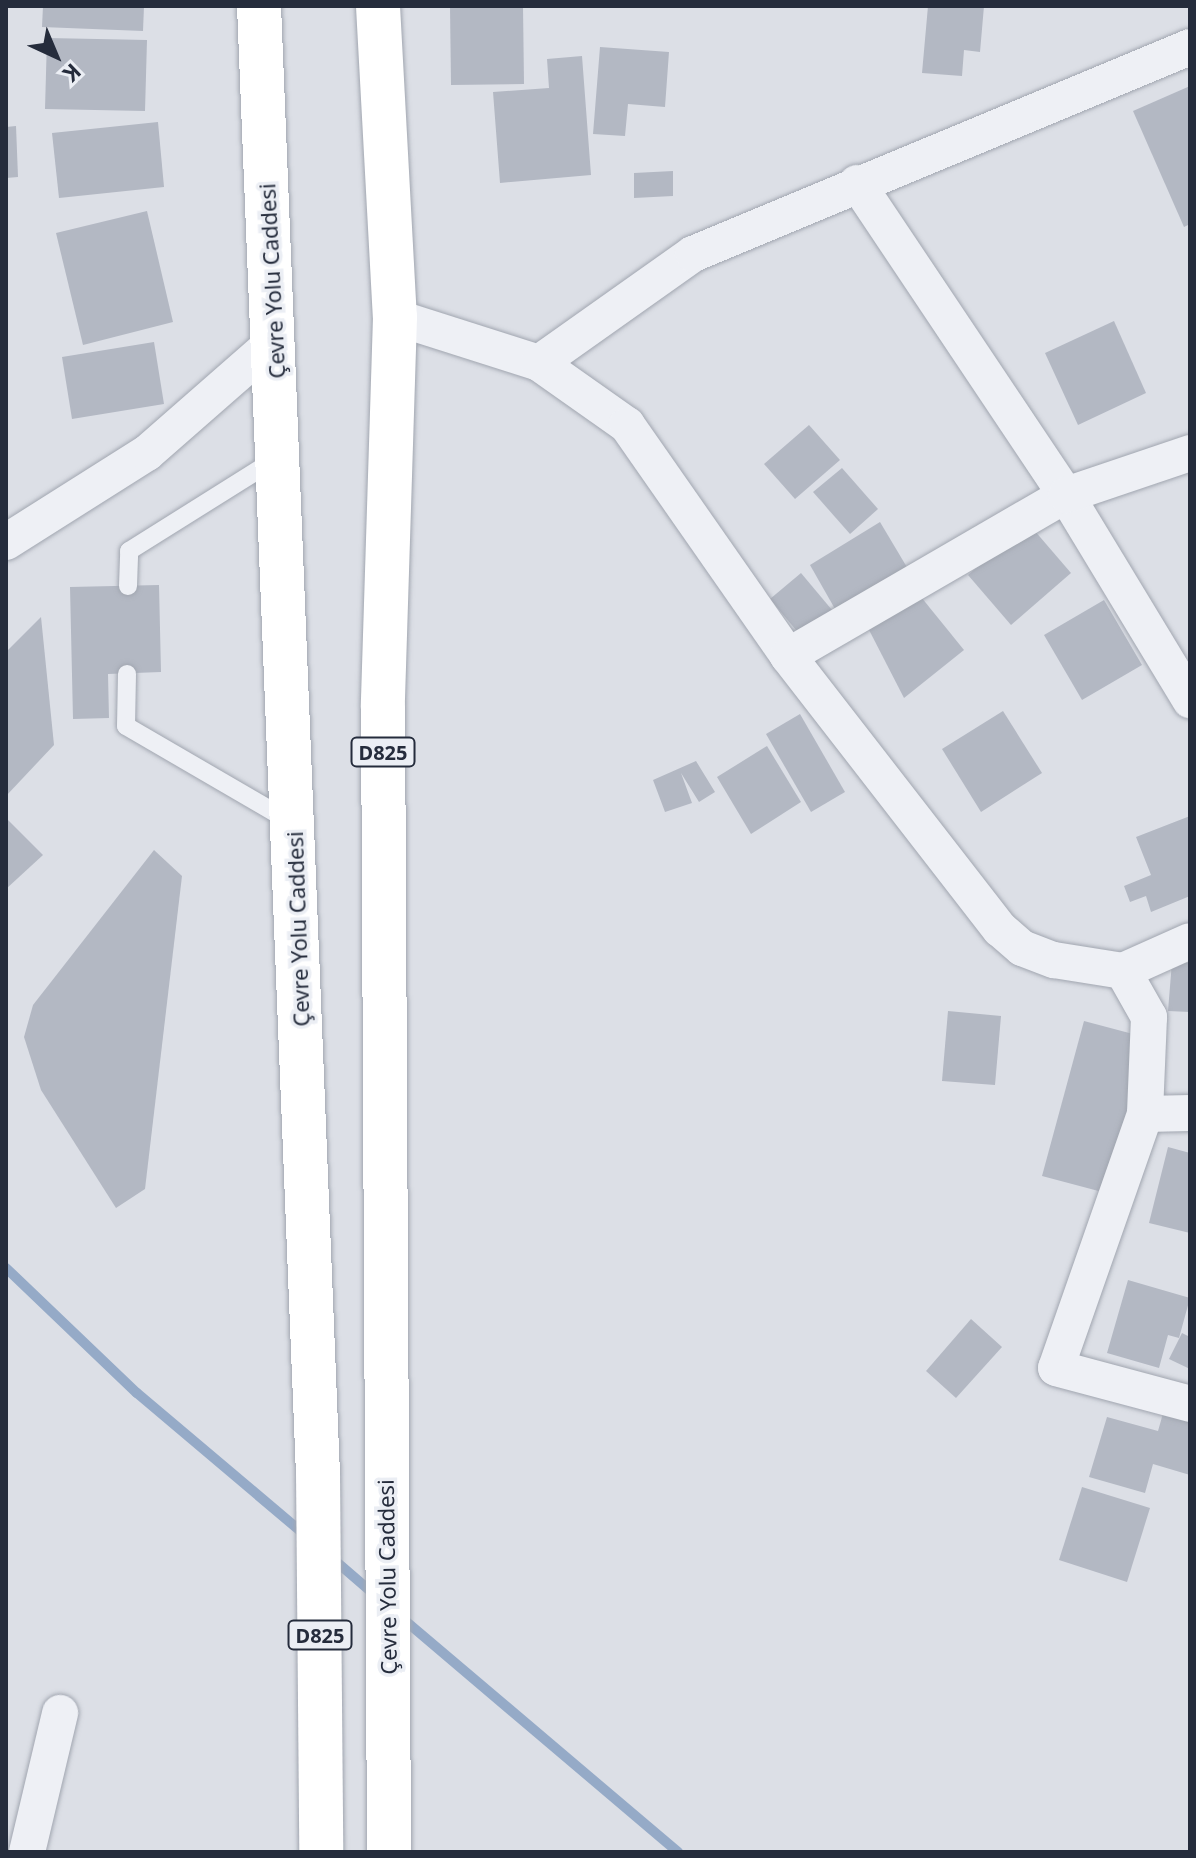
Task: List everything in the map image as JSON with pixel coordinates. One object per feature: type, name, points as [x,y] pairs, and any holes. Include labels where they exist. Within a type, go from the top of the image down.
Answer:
[{"type":"highway","name":"Çevre Yolu Caddesi","points":[[259,6],[280,456],[318,1472],[321,1852]]},
{"type":"highway","name":"Çevre Yolu Caddesi","points":[[378,6],[395,317],[383,707],[389,1839]]},
{"type":"street","points":[[539,363],[693,254],[857,183],[1190,47]]},
{"type":"street","points":[[857,183],[1066,495],[1190,700]]},
{"type":"street","points":[[395,317],[539,363],[627,425],[788,656],[1000,929],[1022,948],[1054,960],[1123,971],[1190,941]]},
{"type":"street","points":[[6,542],[147,453],[275,341]]},
{"type":"street","points":[[788,656],[1066,495],[1190,453]]},
{"type":"street","points":[[1123,971],[1149,1017],[1145,1114],[1056,1368],[1190,1404]]},
{"type":"street","points":[[1145,1114],[1190,1113]]},
{"type":"street","points":[[27,1852],[60,1713]]},
{"type":"lane","points":[[128,586],[129,551],[280,456]]},
{"type":"lane","points":[[127,674],[126,726],[294,825]]},
{"type":"building","points":[[43,6],[144,6],[143,31],[42,27]]},
{"type":"building","points":[[450,6],[523,6],[524,84],[451,85]]},
{"type":"building","points":[[928,6],[984,6],[980,52],[964,50],[962,76],[922,73]]},
{"type":"building","points":[[47,38],[147,40],[145,111],[45,109]]},
{"type":"building","points":[[600,47],[669,52],[665,107],[628,104],[625,136],[593,134]]},
{"type":"building","points":[[582,56],[591,175],[500,183],[493,92],[549,88],[547,59]]},
{"type":"building","points":[[1190,86],[1190,224],[1184,227],[1133,111]]},
{"type":"building","points":[[158,122],[164,187],[59,198],[52,133]]},
{"type":"building","points":[[16,126],[18,177],[6,178],[6,127]]},
{"type":"building","points":[[673,171],[673,196],[634,198],[634,173]]},
{"type":"building","points":[[147,211],[173,322],[83,345],[56,233]]},
{"type":"building","points":[[1114,321],[1146,393],[1078,425],[1045,353]]},
{"type":"building","points":[[154,342],[164,404],[72,419],[62,357]]},
{"type":"building","points":[[809,425],[840,460],[795,499],[764,464]]},
{"type":"building","points":[[842,468],[878,509],[850,534],[813,492]]},
{"type":"building","points":[[880,522],[911,574],[839,616],[810,565]]},
{"type":"building","points":[[1028,523],[1071,573],[1011,625],[968,575]]},
{"type":"building","points":[[801,573],[832,610],[801,636],[770,599]]},
{"type":"building","points":[[159,585],[161,672],[108,674],[109,718],[73,719],[70,587]]},
{"type":"building","points":[[917,592],[964,650],[904,698],[867,626]]},
{"type":"building","points":[[1104,600],[1142,665],[1082,700],[1044,635]]},
{"type":"building","points":[[41,617],[54,745],[6,796],[6,652]]},
{"type":"building","points":[[1003,711],[1042,773],[981,812],[942,749]]},
{"type":"building","points":[[800,714],[845,792],[811,812],[766,734]]},
{"type":"building","points":[[767,746],[801,802],[751,834],[717,777]]},
{"type":"building","points":[[696,761],[715,792],[699,802],[681,773],[692,803],[665,812],[653,780]]},
{"type":"building","points":[[1190,816],[1190,896],[1151,912],[1146,896],[1130,902],[1124,886],[1151,875],[1136,837]]},
{"type":"building","points":[[6,818],[43,855],[6,889]]},
{"type":"building","points":[[154,850],[182,876],[145,1189],[116,1208],[41,1090],[24,1037],[33,1005]]},
{"type":"building","points":[[1172,962],[1190,963],[1190,1012],[1168,1011]]},
{"type":"building","points":[[948,1011],[1001,1016],[995,1085],[942,1081]]},
{"type":"building","points":[[1084,1021],[1148,1038],[1106,1193],[1042,1176]]},
{"type":"building","points":[[1168,1147],[1190,1153],[1190,1233],[1149,1223]]},
{"type":"building","points":[[1128,1280],[1190,1298],[1179,1338],[1168,1335],[1159,1368],[1107,1353]]},
{"type":"building","points":[[971,1319],[1002,1347],[956,1398],[926,1371]]},
{"type":"building","points":[[1182,1333],[1190,1337],[1190,1369],[1169,1359]]},
{"type":"building","points":[[1168,1396],[1190,1402],[1190,1475],[1153,1464],[1145,1493],[1089,1477],[1107,1417],[1158,1431]]},
{"type":"building","points":[[1082,1487],[1150,1508],[1127,1582],[1059,1560]]},
{"type":"waterway","points":[[6,1268],[137,1393],[305,1535]]},
{"type":"waterway","points":[[332,1558],[375,1595]]},
{"type":"waterway","points":[[402,1618],[678,1852]]}]
